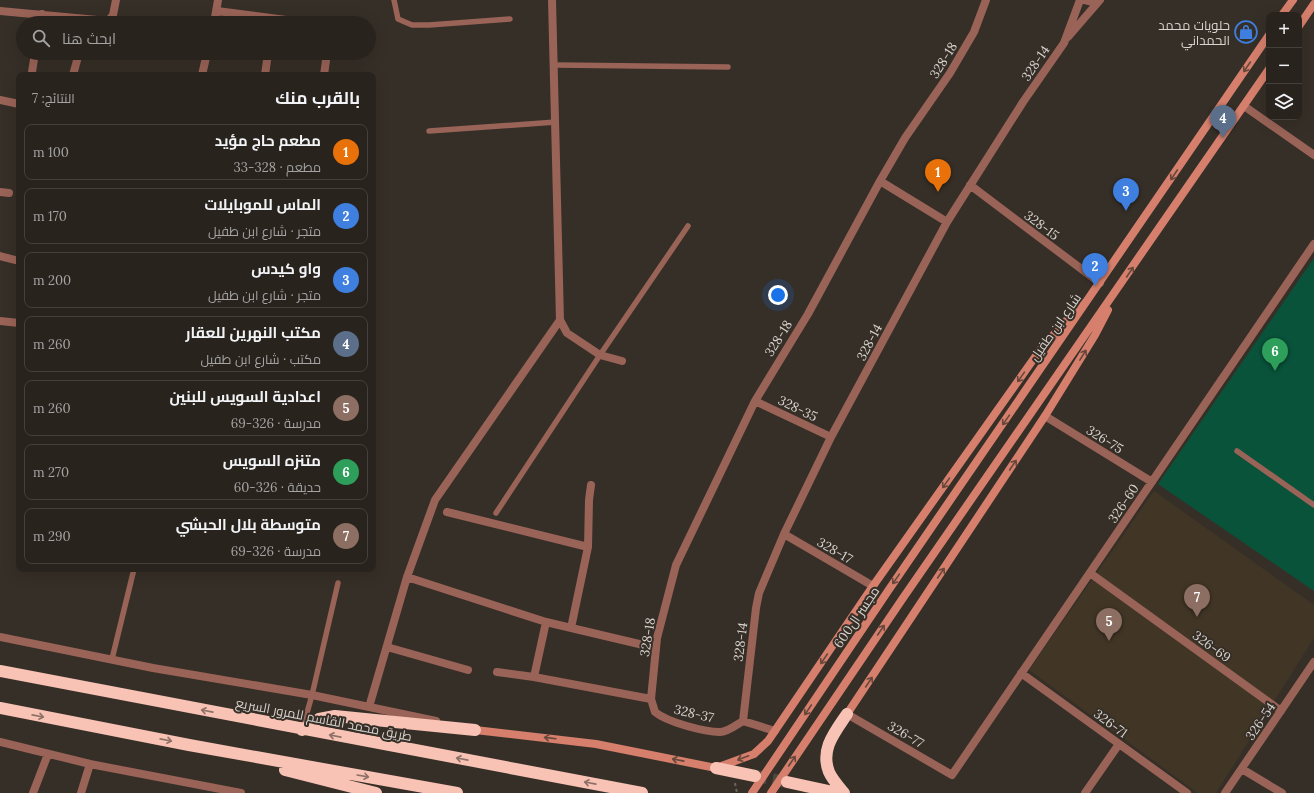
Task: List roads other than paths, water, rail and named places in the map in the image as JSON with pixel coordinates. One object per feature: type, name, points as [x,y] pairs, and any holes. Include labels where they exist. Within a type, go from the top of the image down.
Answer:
[{"type":"highway","name":"طريق محمد القاسم للمرور السريع","points":[[0,671],[302,730],[642,793]]},
{"type":"highway","points":[[0,708],[189,745],[457,793]]},
{"type":"highway","points":[[844,793],[829,772],[826,750],[829,741],[847,714]]},
{"type":"highway","points":[[302,730],[319,719],[335,716],[475,730]]},
{"type":"highway","points":[[189,745],[376,793]]},
{"type":"highway","points":[[716,768],[755,776]]},
{"type":"highway","points":[[787,782],[838,793]]},
{"type":"street","points":[[112,16],[116,0]]},
{"type":"street","points":[[216,16],[218,0]]},
{"type":"street","points":[[552,0],[555,65],[560,320],[567,334],[600,355],[622,361]]},
{"type":"street","name":"328-18","points":[[655,712],[651,699],[656,648],[667,596],[676,565],[755,401],[808,314],[905,138],[950,73],[974,32],[986,0]]},
{"type":"street","name":"328-14","points":[[743,721],[759,593],[784,534],[831,437],[947,222],[1023,102],[1064,43],[1080,0]]},
{"type":"street","points":[[1085,0],[1098,1]]},
{"type":"street","points":[[1284,12],[1293,0]]},
{"type":"street","points":[[1064,43],[1098,1]]},
{"type":"street","points":[[1302,22],[1314,4]]},
{"type":"street","points":[[0,11],[55,16]]},
{"type":"street","points":[[217,11],[247,16]]},
{"type":"street","name":"شارع ابن طفيل","points":[[982,455],[1266,39]]},
{"type":"street","points":[[32,72],[34,60]]},
{"type":"street","points":[[74,72],[77,60]]},
{"type":"street","points":[[203,72],[205,60]]},
{"type":"street","points":[[265,72],[267,60]]},
{"type":"street","points":[[324,72],[326,60]]},
{"type":"street","points":[[771,793],[1266,73]]},
{"type":"street","points":[[0,100],[16,103]]},
{"type":"street","points":[[1244,106],[1314,155]]},
{"type":"street","points":[[880,181],[947,222]]},
{"type":"street","name":"328-15","points":[[970,185],[1100,283]]},
{"type":"street","points":[[0,192],[9,194]]},
{"type":"street","name":"326-60","points":[[952,775],[1314,244]]},
{"type":"street","points":[[0,256],[16,260]]},
{"type":"street","points":[[0,637],[161,670],[369,706],[475,730],[596,744],[716,768],[754,754],[768,741],[873,586],[1040,350],[1100,283]]},
{"type":"street","points":[[847,714],[1045,416],[1101,326],[1116,292]]},
{"type":"street","points":[[369,706],[407,577],[435,500],[560,320]]},
{"type":"street","points":[[0,321],[16,323]]},
{"type":"street","name":"328-35","points":[[755,401],[831,437]]},
{"type":"street","name":"326-75","points":[[1045,416],[1152,482]]},
{"type":"street","name":"مجسر ال600","points":[[752,793],[982,455]]},
{"type":"street","points":[[571,628],[588,547],[589,500],[591,485]]},
{"type":"street","points":[[447,512],[588,547]]},
{"type":"street","name":"328-17","points":[[784,534],[873,586]]},
{"type":"street","name":"326-69","points":[[1090,573],[1281,711]]},
{"type":"street","points":[[407,577],[546,622],[656,648]]},
{"type":"street","points":[[534,677],[546,622]]},
{"type":"street","points":[[387,647],[468,670]]},
{"type":"street","name":"326-54","points":[[1225,793],[1314,662]]},
{"type":"street","points":[[497,672],[534,677],[651,699]]},
{"type":"street","name":"326-71","points":[[1021,673],[1187,793]]},
{"type":"street","name":"328-37","points":[[655,712],[673,722],[721,732],[743,721]]},
{"type":"street","name":"326-77","points":[[847,714],[952,775]]},
{"type":"street","points":[[743,721],[774,731]]},
{"type":"street","points":[[0,742],[90,764],[242,793]]},
{"type":"street","points":[[1085,793],[1119,744]]},
{"type":"street","points":[[33,793],[48,754]]},
{"type":"street","points":[[81,793],[90,764]]},
{"type":"street","points":[[1242,768],[1282,793]]},
{"type":"lane","points":[[394,0],[398,19],[412,24],[429,25],[510,19]]},
{"type":"lane","points":[[555,65],[728,67]]},
{"type":"lane","points":[[429,132],[556,122]]},
{"type":"lane","points":[[496,513],[600,355],[688,226]]},
{"type":"lane","points":[[1237,451],[1314,505]]},
{"type":"lane","points":[[112,659],[133,572]]},
{"type":"lane","points":[[302,730],[312,695],[338,582]]},
{"type":"tunnel","points":[[755,776],[787,782]]},
{"type":"place","name":"حلويات محمد الحمداني","points":[[1246,32]]},
{"type":"place","name":"مكتب النهرين للعقار","points":[[1223,138]]},
{"type":"place","name":"مطعم حاج مؤيد","points":[[938,192]]},
{"type":"place","name":"واو كيدس","points":[[1126,211]]},
{"type":"place","name":"الماس للموبايلات","points":[[1095,286]]},
{"type":"place","name":"متنزه السويس","points":[[1275,371]]},
{"type":"place","name":"متوسطة بلال الحبشي","points":[[1197,617]]},
{"type":"place","name":"اعدادية السويس للبنين","points":[[1109,641]]}]
